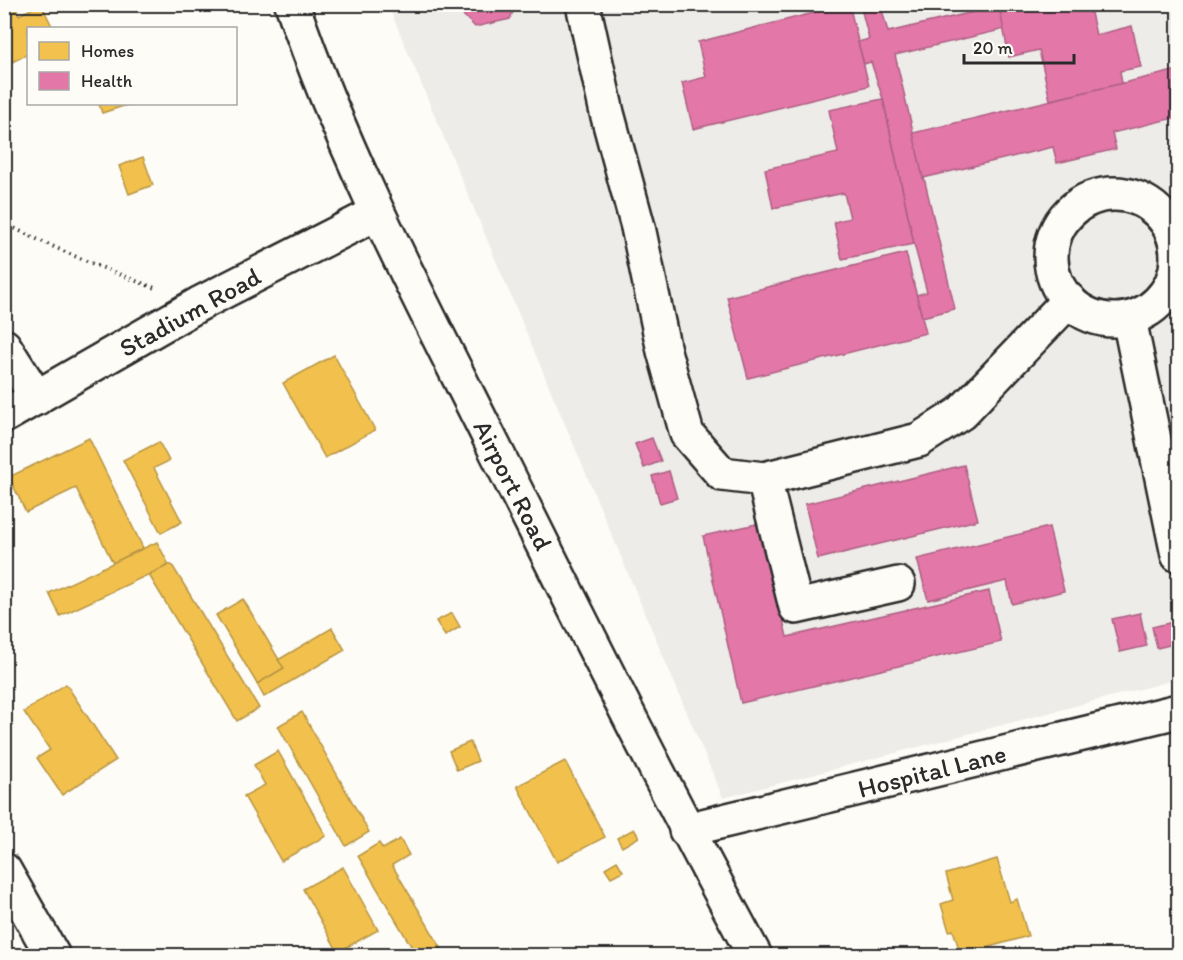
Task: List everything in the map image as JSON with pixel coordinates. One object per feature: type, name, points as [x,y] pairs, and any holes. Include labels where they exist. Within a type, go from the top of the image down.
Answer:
[{"type":"street","name":"Airport Road","points":[[292,4],[308,52],[377,213],[686,830],[755,956]]},
{"type":"street","points":[[583,4],[607,113],[638,227],[663,351],[687,434],[722,474],[764,479],[919,440],[961,413],[1069,300]]},
{"type":"street","points":[[1124,194],[1172,213],[1178,267],[1169,290],[1152,309],[1129,319],[1104,320],[1081,311],[1069,300],[1062,294],[1052,272],[1051,247],[1060,224],[1077,205],[1100,195],[1124,194]]},
{"type":"street","name":"Stadium Road","points":[[4,416],[200,304],[377,213]]},
{"type":"street","points":[[1129,319],[1179,555]]},
{"type":"street","points":[[4,346],[37,398]]},
{"type":"street","points":[[764,479],[796,607],[898,584]]},
{"type":"street","name":"Hospital Lane","points":[[686,830],[1179,711]]},
{"type":"street","points":[[4,870],[53,956]]},
{"type":"path","points":[[4,223],[40,242],[108,271],[200,304]]},
{"type":"shaded area","points":[[388,5],[1178,5],[1178,679],[723,798]]},
{"type":"building: Homes","points":[[41,4],[52,27],[27,27],[27,54],[4,66],[4,10],[15,5],[19,15]]},
{"type":"building: Homes","points":[[99,105],[127,105],[102,113]]},
{"type":"building: Homes","points":[[143,157],[153,185],[129,194],[119,166]]},
{"type":"building: Homes","points":[[334,355],[375,430],[325,458],[283,383]]},
{"type":"building: Homes","points":[[89,438],[143,548],[113,563],[76,488],[26,512],[9,477]]},
{"type":"building: Homes","points":[[159,442],[169,461],[154,468],[182,522],[161,533],[123,460]]},
{"type":"building: Homes","points":[[157,542],[169,565],[60,616],[49,593]]},
{"type":"building: Homes","points":[[172,565],[259,708],[237,721],[149,575]]},
{"type":"building: Homes","points":[[243,599],[284,668],[257,684],[216,615]]},
{"type":"building: Homes","points":[[452,613],[460,627],[445,636],[436,621]]},
{"type":"building: Homes","points":[[332,628],[345,650],[264,697],[257,684],[284,668],[278,660]]},
{"type":"building: Homes","points":[[66,684],[116,760],[62,795],[37,758],[50,750],[24,712]]},
{"type":"building: Homes","points":[[302,712],[369,832],[346,846],[278,726]]},
{"type":"building: Homes","points":[[470,742],[478,761],[457,770],[449,751]]},
{"type":"building: Homes","points":[[278,751],[326,836],[281,861],[244,796],[265,785],[254,765]]},
{"type":"building: Homes","points":[[565,761],[605,837],[557,862],[517,786]]},
{"type":"building: Homes","points":[[634,829],[639,837],[622,847],[617,838]]},
{"type":"building: Homes","points":[[400,839],[409,855],[392,865],[446,956],[417,956],[358,856],[379,843],[383,849]]},
{"type":"building: Homes","points":[[997,859],[1010,902],[1017,899],[1028,936],[961,955],[953,930],[949,931],[941,904],[953,900],[946,874]]},
{"type":"building: Homes","points":[[617,861],[623,871],[611,877],[605,868]]},
{"type":"building: Homes","points":[[343,867],[378,930],[338,952],[303,889]]},
{"type":"building: Health","points":[[461,4],[516,4],[510,19],[475,27],[457,9]]},
{"type":"building: Health","points":[[849,4],[869,86],[693,129],[682,83],[706,77],[698,42]]},
{"type":"building: Health","points":[[860,4],[895,4],[896,7],[882,10],[888,32],[999,6],[1005,29],[895,55],[955,309],[922,317],[916,295],[927,292],[914,244],[883,99],[871,62],[864,64],[858,42],[869,39]]},
{"type":"building: Health","points":[[1089,4],[1096,35],[1132,26],[1141,67],[1120,71],[1122,84],[1050,100],[1039,50],[1009,57],[999,6]]},
{"type":"building: Health","points":[[1178,70],[1178,117],[1112,133],[1116,149],[1057,163],[1053,147],[923,178],[913,133]]},
{"type":"building: Health","points":[[883,99],[914,244],[842,259],[834,222],[850,218],[844,193],[773,208],[765,169],[838,153],[829,110]]},
{"type":"building: Health","points":[[906,253],[926,333],[748,378],[727,297]]},
{"type":"building: Health","points":[[652,438],[661,461],[644,468],[635,444]]},
{"type":"building: Health","points":[[964,465],[978,520],[818,559],[805,504]]},
{"type":"building: Health","points":[[669,471],[677,498],[660,503],[652,476]]},
{"type":"building: Health","points":[[761,523],[787,637],[989,591],[1001,642],[741,703],[703,536]]},
{"type":"building: Health","points":[[1049,527],[1064,591],[1012,604],[1007,581],[928,600],[917,559]]},
{"type":"building: Health","points":[[1140,613],[1147,646],[1120,652],[1112,619]]},
{"type":"building: Health","points":[[1173,622],[1178,643],[1157,648],[1152,627]]}]
